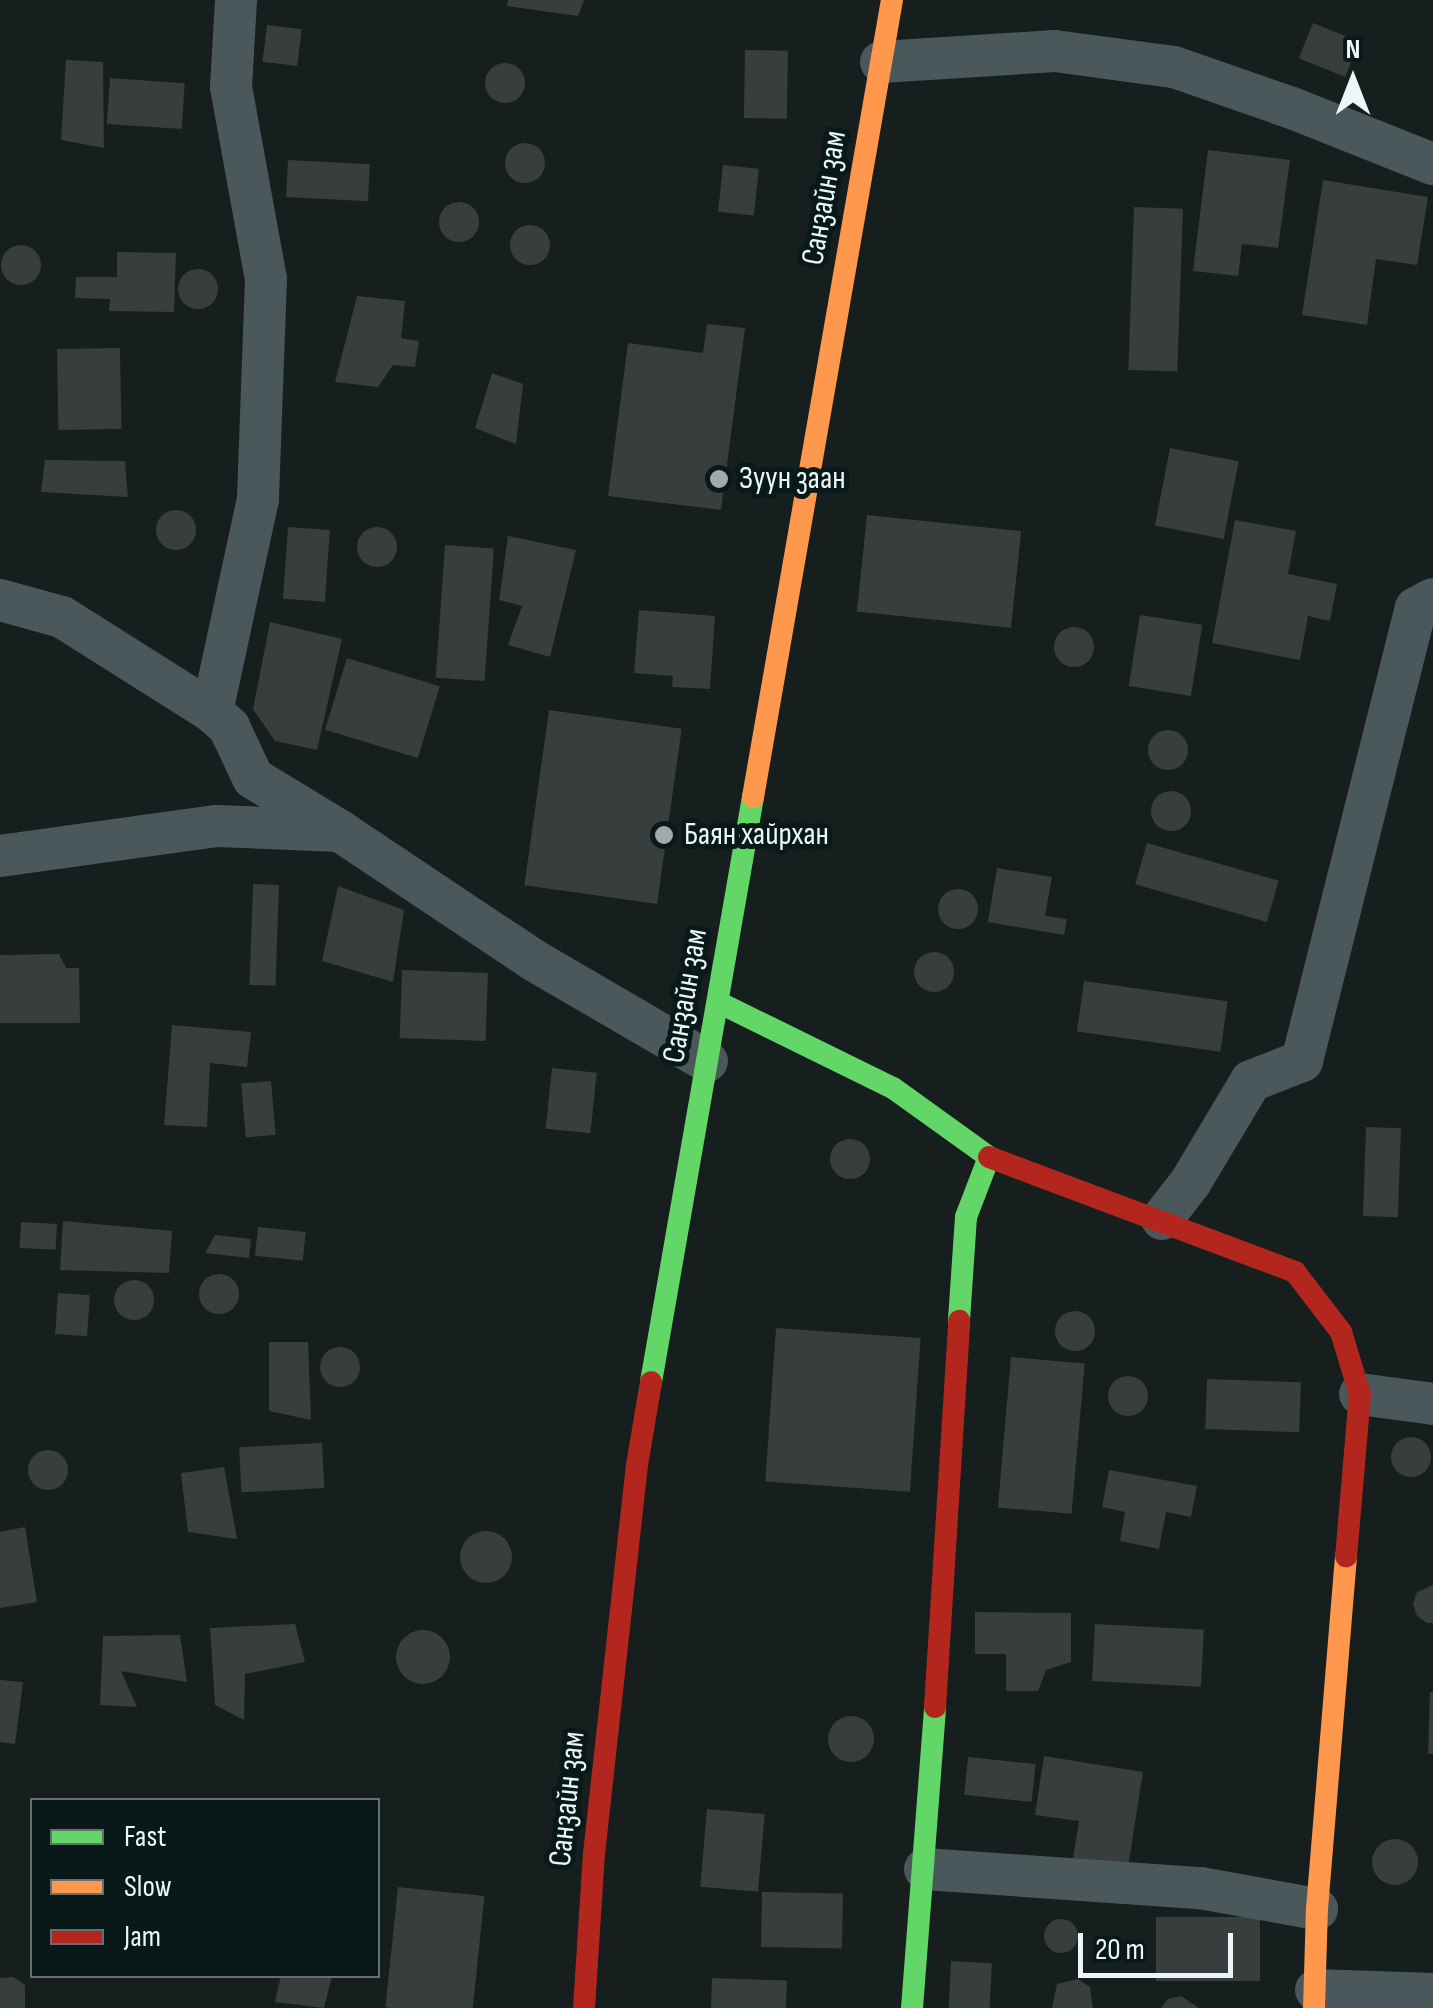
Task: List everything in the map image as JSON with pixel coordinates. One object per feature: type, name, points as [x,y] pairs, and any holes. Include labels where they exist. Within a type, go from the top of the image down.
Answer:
[{"type":"street","points":[[212,712],[258,499],[262,399],[266,279],[231,87],[236,0]]},
{"type":"street","name":"Санзайн зам","points":[[584,2008],[594,1854],[638,1466],[892,0]]},
{"type":"street","points":[[881,62],[1054,51],[1174,67],[1433,164]]},
{"type":"street","points":[[1162,1219],[1190,1183],[1251,1081],[1302,1060],[1416,608],[1433,599]]},
{"type":"street","points":[[0,600],[62,617],[212,712],[228,727],[253,778],[535,961],[707,1062]]},
{"type":"street","points":[[0,856],[217,826],[340,831]]},
{"type":"street","points":[[718,1002],[893,1088],[990,1156],[1295,1272],[1341,1332],[1360,1394],[1317,1909],[1315,1999],[1433,1994]]},
{"type":"street","points":[[912,2008],[925,1870],[966,1217],[990,1156]]},
{"type":"street","points":[[1360,1394],[1433,1404]]},
{"type":"street","points":[[925,1870],[1200,1888],[1317,1909]]},
{"type":"building","points":[[508,0],[584,0],[578,16],[507,6]]},
{"type":"building","points":[[1313,23],[1359,42],[1345,77],[1299,58]]},
{"type":"building","points":[[267,25],[302,29],[297,66],[262,62]]},
{"type":"building","points":[[745,50],[788,51],[787,119],[744,118]]},
{"type":"building","points":[[66,60],[103,62],[104,148],[61,140]]},
{"type":"building","points":[[505,63],[519,69],[525,83],[519,97],[505,103],[491,97],[485,83],[491,69]]},
{"type":"building","points":[[110,78],[185,83],[182,129],[107,124]]},
{"type":"building","points":[[525,143],[539,149],[545,163],[539,177],[525,183],[511,177],[505,163],[511,149]]},
{"type":"building","points":[[1208,150],[1290,160],[1278,248],[1242,244],[1238,276],[1193,271]]},
{"type":"building","points":[[288,160],[370,164],[368,201],[286,197]]},
{"type":"building","points":[[723,165],[759,169],[754,216],[718,212]]},
{"type":"building","points":[[1323,180],[1428,197],[1417,265],[1376,259],[1367,325],[1302,315]]},
{"type":"building","points":[[459,202],[473,208],[479,222],[473,236],[459,242],[445,236],[439,222],[445,208]]},
{"type":"building","points":[[1134,207],[1183,209],[1177,372],[1128,370]]},
{"type":"building","points":[[530,225],[544,231],[550,245],[544,259],[530,265],[516,259],[510,245],[516,231]]},
{"type":"building","points":[[21,245],[35,251],[41,265],[35,279],[21,285],[7,279],[1,265],[7,251]]},
{"type":"building","points":[[117,252],[176,253],[174,312],[109,311],[110,299],[75,298],[76,277],[117,277]]},
{"type":"building","points":[[198,269],[212,275],[218,289],[212,303],[198,309],[184,303],[178,289],[184,275]]},
{"type":"building","points":[[357,296],[405,301],[401,338],[419,341],[415,367],[393,365],[378,387],[335,382]]},
{"type":"building","points":[[707,324],[745,328],[721,510],[608,496],[628,343],[703,353]]},
{"type":"building","points":[[120,348],[121,429],[58,430],[57,349]]},
{"type":"building","points":[[492,373],[523,384],[516,444],[475,428]]},
{"type":"building","points":[[1170,448],[1239,461],[1224,539],[1155,526]]},
{"type":"building","points":[[45,460],[125,461],[128,497],[41,492]]},
{"type":"building","points":[[176,510],[190,516],[196,530],[190,544],[176,550],[162,544],[156,530],[162,516]]},
{"type":"building","points":[[867,515],[1021,531],[1011,628],[857,611]]},
{"type":"building","points":[[1235,520],[1296,531],[1288,574],[1337,584],[1330,621],[1308,616],[1300,660],[1212,643]]},
{"type":"building","points":[[288,527],[330,530],[325,602],[283,599]]},
{"type":"building","points":[[377,527],[391,533],[397,547],[391,561],[377,567],[363,561],[357,547],[363,533]]},
{"type":"building","points":[[508,536],[576,550],[550,657],[508,645],[522,606],[499,600]]},
{"type":"building","points":[[445,545],[494,548],[485,681],[436,678]]},
{"type":"building","points":[[639,610],[715,616],[710,689],[672,687],[673,676],[634,673]]},
{"type":"building","points":[[1140,615],[1202,625],[1191,696],[1129,686]]},
{"type":"building","points":[[270,622],[342,639],[317,750],[275,741],[253,709]]},
{"type":"building","points":[[1074,627],[1088,633],[1094,647],[1088,661],[1074,667],[1060,661],[1054,647],[1060,633]]},
{"type":"building","points":[[347,658],[440,686],[418,758],[325,730]]},
{"type":"building","points":[[549,710],[682,729],[657,904],[524,885]]},
{"type":"building","points":[[1168,730],[1182,736],[1188,750],[1182,764],[1168,770],[1154,764],[1148,750],[1154,736]]},
{"type":"building","points":[[1171,791],[1185,797],[1191,811],[1185,825],[1171,831],[1157,825],[1151,811],[1157,797]]},
{"type":"building","points":[[1147,843],[1279,881],[1267,922],[1135,884]]},
{"type":"building","points":[[997,868],[1052,877],[1045,916],[1067,919],[1064,935],[988,922]]},
{"type":"building","points":[[253,884],[279,885],[275,986],[249,985]]},
{"type":"building","points":[[338,886],[404,910],[393,982],[322,961]]},
{"type":"building","points":[[958,889],[972,895],[978,909],[972,923],[958,929],[944,923],[938,909],[944,895]]},
{"type":"building","points":[[934,952],[948,958],[954,972],[948,986],[934,992],[920,986],[914,972],[920,958]]},
{"type":"building","points":[[59,954],[66,968],[79,968],[80,1023],[0,1023],[0,955]]},
{"type":"building","points":[[402,970],[488,973],[486,1041],[400,1038]]},
{"type":"building","points":[[1084,981],[1228,1001],[1220,1052],[1077,1032]]},
{"type":"building","points":[[172,1025],[251,1032],[247,1067],[210,1063],[207,1127],[164,1125]]},
{"type":"building","points":[[552,1068],[597,1073],[590,1133],[546,1129]]},
{"type":"building","points":[[271,1081],[276,1135],[246,1137],[241,1084]]},
{"type":"building","points":[[1366,1127],[1401,1128],[1398,1217],[1363,1216]]},
{"type":"building","points":[[850,1139],[864,1145],[870,1159],[864,1173],[850,1179],[836,1173],[830,1159],[836,1145]]},
{"type":"building","points":[[63,1221],[172,1231],[169,1273],[60,1270]]},
{"type":"building","points":[[21,1222],[57,1224],[56,1250],[20,1248]]},
{"type":"building","points":[[258,1227],[306,1232],[303,1261],[255,1256]]},
{"type":"building","points":[[215,1235],[251,1239],[249,1258],[205,1253]]},
{"type":"building","points":[[219,1274],[233,1280],[239,1294],[233,1308],[219,1314],[205,1308],[199,1294],[205,1280]]},
{"type":"building","points":[[134,1280],[148,1286],[154,1300],[148,1314],[134,1320],[120,1314],[114,1300],[120,1286]]},
{"type":"building","points":[[58,1293],[90,1295],[87,1336],[55,1334]]},
{"type":"building","points":[[1075,1311],[1089,1317],[1095,1331],[1089,1345],[1075,1351],[1061,1345],[1055,1331],[1061,1317]]},
{"type":"building","points":[[776,1328],[921,1338],[910,1492],[765,1482]]},
{"type":"building","points":[[269,1342],[308,1342],[311,1420],[269,1411]]},
{"type":"building","points":[[340,1347],[354,1353],[360,1367],[354,1381],[340,1387],[326,1381],[320,1367],[326,1353]]},
{"type":"building","points":[[1011,1357],[1085,1363],[1072,1514],[998,1507]]},
{"type":"building","points":[[1128,1376],[1142,1382],[1148,1396],[1142,1410],[1128,1416],[1114,1410],[1108,1396],[1114,1382]]},
{"type":"building","points":[[1207,1379],[1301,1382],[1299,1432],[1205,1429]]},
{"type":"building","points":[[1411,1437],[1425,1443],[1431,1457],[1425,1471],[1411,1477],[1397,1471],[1391,1457],[1397,1443]]},
{"type":"building","points":[[322,1443],[324,1488],[241,1492],[239,1447]]},
{"type":"building","points":[[48,1450],[62,1456],[68,1470],[62,1484],[48,1490],[34,1484],[28,1470],[34,1456]]},
{"type":"building","points":[[224,1467],[237,1539],[188,1532],[181,1473]]},
{"type":"building","points":[[1109,1470],[1197,1486],[1191,1517],[1166,1512],[1159,1549],[1120,1541],[1125,1512],[1102,1507]]},
{"type":"building","points":[[25,1527],[37,1602],[0,1608],[0,1532]]},
{"type":"building","points":[[486,1531],[504,1539],[512,1557],[504,1575],[486,1583],[468,1575],[460,1557],[468,1539]]},
{"type":"building","points":[[1433,1585],[1433,1623],[1427,1623],[1417,1616],[1413,1604],[1417,1592]]},
{"type":"building","points":[[975,1612],[1071,1613],[1071,1662],[1046,1670],[1038,1691],[1006,1691],[1006,1654],[975,1654]]},
{"type":"building","points":[[295,1624],[305,1662],[245,1674],[244,1720],[215,1705],[210,1628]]},
{"type":"building","points":[[1095,1624],[1204,1630],[1201,1687],[1092,1681]]},
{"type":"building","points":[[423,1630],[442,1638],[450,1657],[442,1676],[423,1684],[404,1676],[396,1657],[404,1638]]},
{"type":"building","points":[[180,1635],[187,1682],[121,1671],[137,1707],[100,1705],[103,1636]]},
{"type":"building","points":[[0,1680],[23,1682],[15,1744],[0,1742]]},
{"type":"building","points":[[1433,1692],[1433,1754],[1428,1754]]},
{"type":"building","points":[[851,1716],[868,1722],[874,1739],[868,1756],[851,1762],[834,1756],[828,1739],[834,1722]]},
{"type":"building","points":[[1044,1756],[1143,1772],[1127,1874],[1072,1865],[1079,1821],[1035,1815]]},
{"type":"building","points":[[968,1757],[1036,1764],[1032,1802],[964,1795]]},
{"type":"building","points":[[707,1809],[765,1814],[758,1892],[700,1887]]},
{"type":"building","points":[[1395,1839],[1411,1846],[1418,1862],[1411,1878],[1395,1885],[1379,1878],[1372,1862],[1379,1846]]},
{"type":"building","points":[[398,1887],[485,1896],[473,2008],[385,2007]]},
{"type":"building","points":[[762,1892],[843,1893],[842,1948],[761,1947]]},
{"type":"building","points":[[1156,1917],[1260,1917],[1260,1981],[1156,1981]]},
{"type":"building","points":[[1061,1919],[1073,1924],[1078,1936],[1073,1948],[1061,1953],[1049,1948],[1044,1936],[1049,1924]]},
{"type":"building","points":[[951,1961],[992,1963],[990,2008],[949,2008]]},
{"type":"building","points":[[13,1977],[25,1985],[25,2008],[0,2008],[0,1978]]},
{"type":"building","points":[[281,1978],[332,1978],[324,2008],[275,2002]]},
{"type":"building","points":[[712,1978],[787,1981],[786,2008],[711,2008]]},
{"type":"building","points":[[1078,1979],[1090,1987],[1093,2008],[1052,2008],[1057,1984]]},
{"type":"building","points":[[1181,1996],[1199,2008],[1161,2008],[1168,1999]]},
{"type":"traffic: fast","points":[[651,1382],[753,797]]},
{"type":"traffic: fast","points":[[718,1002],[893,1088],[989,1157],[966,1217],[959,1321]]},
{"type":"traffic: fast","points":[[912,2008],[935,1707]]},
{"type":"traffic: slow","points":[[753,797],[892,0]]},
{"type":"traffic: slow","points":[[1314,2008],[1317,1909],[1346,1556]]},
{"type":"traffic: jam","points":[[989,1157],[1295,1272],[1341,1332],[1360,1394],[1346,1556]]},
{"type":"traffic: jam","points":[[935,1707],[959,1321]]},
{"type":"traffic: jam","points":[[584,2008],[594,1854],[637,1465],[651,1382]]},
{"type":"place","name":"Зуун заан","points":[[719,479]]},
{"type":"place","name":"Баян хайрхан","points":[[664,835]]}]
